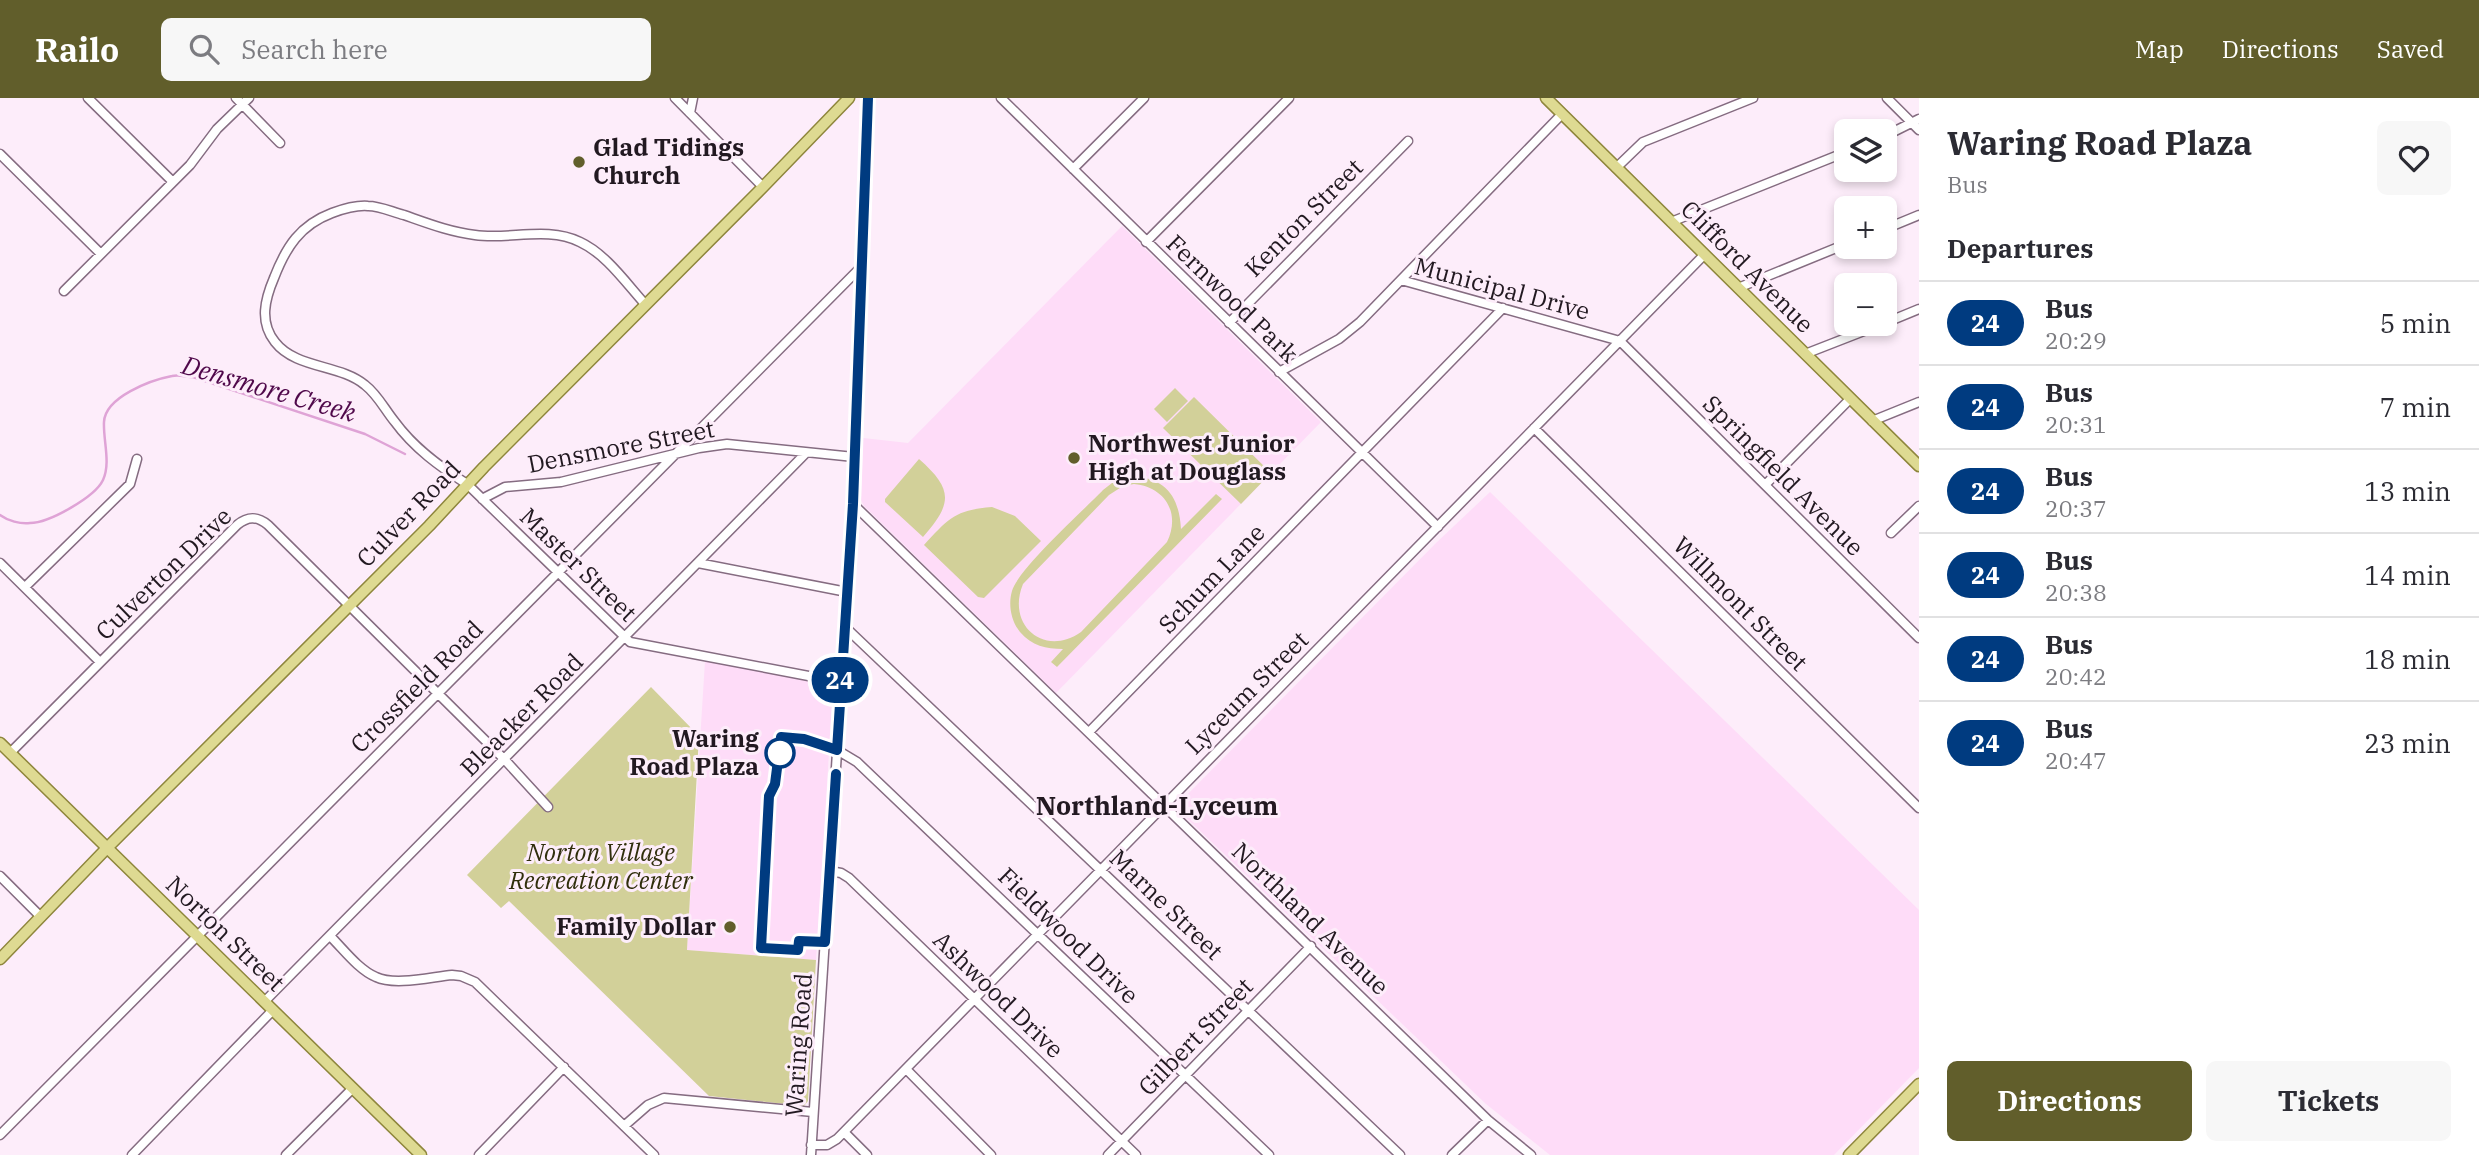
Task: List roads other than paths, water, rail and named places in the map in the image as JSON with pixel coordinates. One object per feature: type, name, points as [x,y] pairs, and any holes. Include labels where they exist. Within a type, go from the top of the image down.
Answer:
[{"type":"main road","name":"Culver Road","points":[[0,959],[849,98]]},
{"type":"main road","name":"Clifford Avenue","points":[[1552,100],[1562,114],[1919,467]]},
{"type":"main road","name":"Norton Street","points":[[0,743],[421,1155]]},
{"type":"main road","points":[[1849,1155],[1919,1084]]},
{"type":"street","points":[[88,98],[173,182]]},
{"type":"street","points":[[675,98],[763,187]]},
{"type":"street","points":[[690,113],[693,98]]},
{"type":"street","name":"Waring Road","points":[[811,1155],[853,504],[868,98]]},
{"type":"street","name":"Fernwood Park","points":[[1001,98],[1438,527]]},
{"type":"street","points":[[1073,169],[1144,98]]},
{"type":"street","points":[[1146,242],[1289,98]]},
{"type":"street","points":[[1616,168],[1643,142],[1753,98]]},
{"type":"street","points":[[1887,98],[1915,121],[1919,130]]},
{"type":"street","points":[[64,291],[173,182],[243,100],[280,143]]},
{"type":"street","points":[[1401,280],[1562,114]]},
{"type":"street","points":[[1897,130],[1915,121]]},
{"type":"street","name":"Kenton Street","points":[[1228,323],[1408,141]]},
{"type":"street","points":[[0,154],[101,254]]},
{"type":"street","points":[[1671,222],[1834,157]]},
{"type":"street","name":"Master Street","points":[[645,304],[593,250],[580,242],[540,234],[495,237],[458,232],[368,206],[337,212],[310,223],[302,230],[283,254],[267,294],[264,317],[268,332],[277,345],[289,354],[358,379],[369,387],[412,442],[447,472],[467,484],[630,642],[840,682]]},
{"type":"street","points":[[1897,224],[1919,215]]},
{"type":"street","points":[[1738,288],[1834,249]]},
{"type":"street","name":"Lyceum Street","points":[[811,1145],[827,1145],[844,1132],[1704,255]]},
{"type":"street","name":"Crossfield Road","points":[[0,1135],[861,267]]},
{"type":"street","name":"Municipal Drive","points":[[1279,372],[1339,339],[1360,322],[1401,280],[1619,341]]},
{"type":"street","name":"Schum Lane","points":[[1089,732],[1503,308]]},
{"type":"street","points":[[1897,318],[1919,309]]},
{"type":"street","points":[[1805,354],[1850,336]]},
{"type":"street","name":"Springfield Avenue","points":[[1619,341],[1919,638]]},
{"type":"street","points":[[1765,485],[1850,398]]},
{"type":"street","points":[[1872,421],[1919,402]]},
{"type":"street","name":"Willmont Street","points":[[1534,428],[1919,808]]},
{"type":"street","name":"Densmore Street","points":[[482,499],[505,487],[561,482],[699,448],[727,444],[854,457]]},
{"type":"street","name":"Bleacker Road","points":[[264,1002],[806,453]]},
{"type":"street","points":[[25,587],[130,484],[137,459]]},
{"type":"street","name":"Northland Avenue","points":[[853,504],[1488,1120],[1531,1155]]},
{"type":"street","points":[[1891,533],[1919,506]]},
{"type":"street","name":"Culverton Drive","points":[[10,753],[237,525],[250,518],[259,519],[268,525],[349,606]]},
{"type":"street","points":[[0,563],[100,662]]},
{"type":"street","points":[[698,563],[847,592]]},
{"type":"street","points":[[349,606],[505,760],[548,807]]},
{"type":"street","name":"Marne Street","points":[[844,626],[1400,1155]]},
{"type":"street","name":"Fieldwood Drive","points":[[837,750],[857,762],[1269,1155]]},
{"type":"street","name":"Ashwood Drive","points":[[830,870],[849,878],[1136,1155]]},
{"type":"street","points":[[0,876],[41,917]]},
{"type":"street","points":[[331,937],[369,974],[382,979],[396,981],[452,975],[475,982],[654,1155]]},
{"type":"street","name":"Gilbert Street","points":[[1108,1155],[1311,946]]},
{"type":"street","points":[[132,1155],[273,1010]]},
{"type":"street","points":[[479,1155],[564,1067]]},
{"type":"street","points":[[906,1069],[991,1155]]},
{"type":"street","points":[[286,1155],[353,1088]]},
{"type":"street","points":[[624,1126],[648,1105],[664,1098],[813,1112]]},
{"type":"street","points":[[1452,1155],[1488,1120]]},
{"type":"street","points":[[844,1132],[867,1155]]},
{"type":"waterway","name":"Densmore Creek","points":[[0,515],[18,522],[38,522],[59,514],[91,494],[103,480],[105,473],[106,413],[131,391],[175,375],[193,377],[365,434],[405,454]]},
{"type":"place","name":"Glad Tidings Church","points":[[579,162]]},
{"type":"place","name":"Northwest Junior High at Douglass","points":[[1074,458]]},
{"type":"place","name":"Waring Road Plaza","points":[[780,753]]},
{"type":"place","name":"Family Dollar","points":[[730,927]]},
{"type":"district","name":"Northland-Lyceum","points":[[1157,806]]},
{"type":"park label","name":"Norton Village Recreation Center","points":[[601,867]]}]
